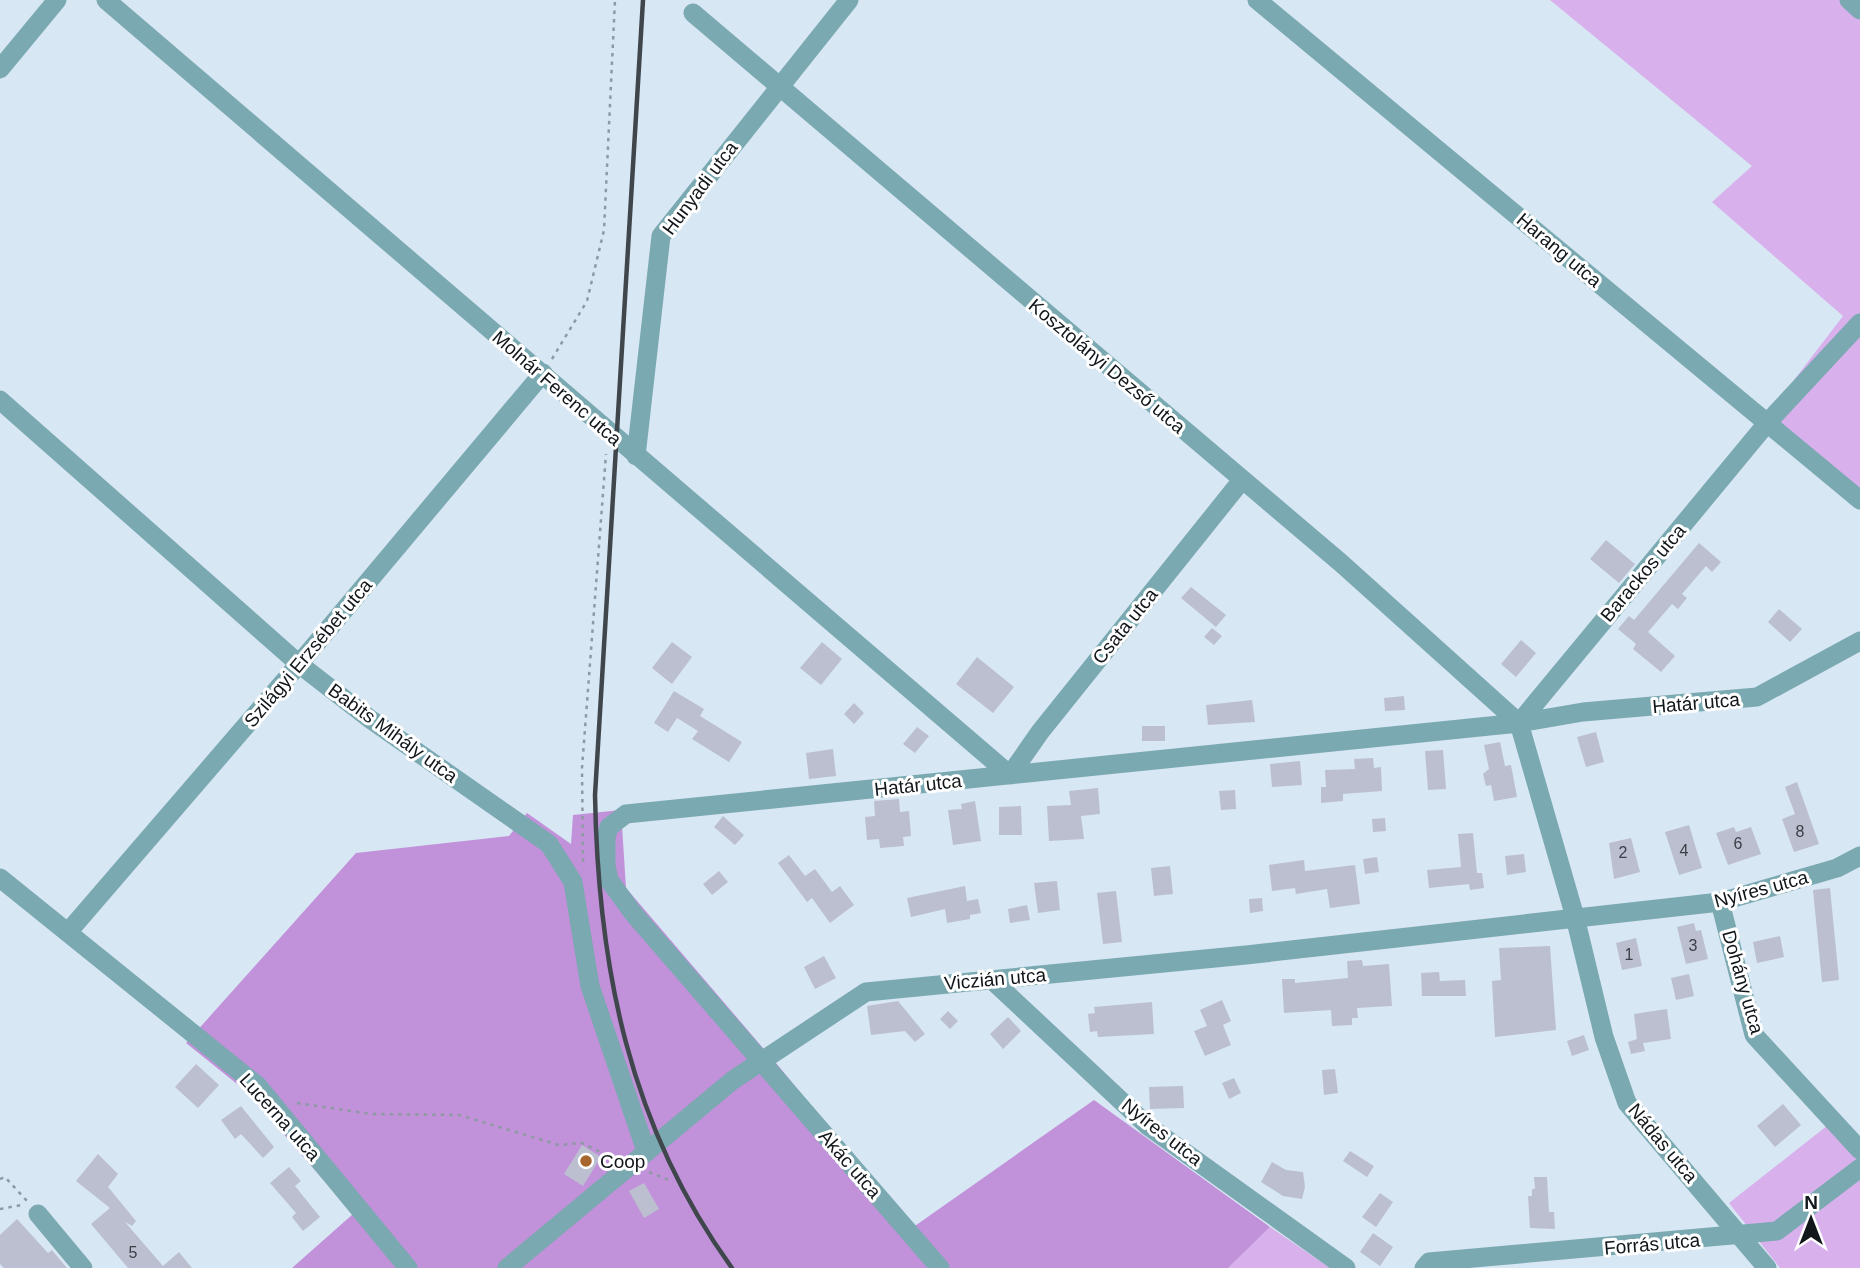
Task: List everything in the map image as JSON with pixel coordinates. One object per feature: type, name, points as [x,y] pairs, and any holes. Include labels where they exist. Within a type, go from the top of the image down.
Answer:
[{"type":"street","points":[[0,69],[57,0]]},
{"type":"street","name":"Molnár Ferenc utca","points":[[106,0],[311,179],[543,373],[608,432],[1010,775]]},
{"type":"street","name":"Hunyadi utca","points":[[636,456],[661,236],[849,0]]},
{"type":"street","name":"Harang utca","points":[[1257,0],[1860,500]]},
{"type":"street","points":[[1849,0],[1860,10]]},
{"type":"street","name":"Kosztolányi Dezső utca","points":[[693,13],[777,88],[1242,480],[1519,723]]},
{"type":"street","name":"Barackos utca","points":[[1519,723],[1768,422],[1860,323]]},
{"type":"street","name":"Szilágyi Erzsébet utca","points":[[69,931],[299,664],[543,373]]},
{"type":"street","name":"Babits Mihály utca","points":[[0,400],[299,664],[370,719],[550,844],[573,882],[590,985],[646,1151]]},
{"type":"street","name":"Csata utca","points":[[1010,775],[1040,732],[1242,480]]},
{"type":"street","name":"Határ utca","points":[[760,1061],[609,880],[606,837],[609,827],[626,814],[667,812],[1519,723],[1583,712],[1757,697],[1860,641]]},
{"type":"street","points":[[1519,723],[1576,917]]},
{"type":"street","name":"Nyíres utca","points":[[1576,917],[1720,902],[1837,869],[1860,856]]},
{"type":"street","name":"Lucerna utca","points":[[0,878],[69,931],[264,1094],[408,1268]]},
{"type":"street","name":"Dohány utca","points":[[1720,902],[1754,1035],[1860,1150]]},
{"type":"street","name":"Viczián utca","points":[[507,1268],[629,1164],[760,1061],[866,992],[1576,917]]},
{"type":"street","name":"Nádas utca","points":[[1576,917],[1604,1037],[1627,1103],[1767,1268]]},
{"type":"street","name":"Nyíres utca","points":[[992,980],[1148,1126],[1346,1268]]},
{"type":"street","name":"Akác utca","points":[[760,1061],[940,1268]]},
{"type":"street","name":"Forrás utca","points":[[1424,1268],[1429,1262],[1743,1237],[1777,1231],[1860,1168]]},
{"type":"street","points":[[38,1214],[83,1268]]},
{"type":"path","points":[[543,373],[587,301],[604,230],[615,0]]},
{"type":"path","points":[[583,870],[582,768],[608,432]]},
{"type":"path","points":[[264,1094],[313,1107],[372,1114],[459,1115],[559,1145],[582,1143],[668,1180]]},
{"type":"path","points":[[0,1173],[28,1203],[0,1209]]},
{"type":"path","points":[[0,1179],[5,1177]]},
{"type":"shaded area","points":[[1550,0],[1860,0],[1860,490],[1768,414],[1843,316],[1712,202],[1752,166]]},
{"type":"shaded area","points":[[621,810],[626,888],[781,1069],[912,1228],[1094,1100],[1270,1227],[1228,1268],[292,1268],[353,1214],[247,1092],[186,1043],[356,853],[509,836],[527,813],[571,844],[573,815]]},
{"type":"shaded area","points":[[1828,1125],[1860,1161],[1860,1268],[1780,1268],[1729,1203]]},
{"type":"shaded area","points":[[1270,1227],[1330,1268],[1228,1268]]},
{"type":"building","points":[[1606,540],[1635,564],[1619,583],[1590,559]]},
{"type":"building","points":[[1699,543],[1721,562],[1712,572],[1706,566],[1682,594],[1687,598],[1678,609],[1672,604],[1648,632],[1675,656],[1661,672],[1633,649],[1636,644],[1618,629],[1629,616],[1634,620]]},
{"type":"building","points":[[1191,587],[1226,615],[1216,627],[1181,598]]},
{"type":"building","points":[[1779,609],[1802,629],[1790,642],[1768,622]]},
{"type":"building","points":[[1212,628],[1222,636],[1214,645],[1204,637]]},
{"type":"building","points":[[1521,640],[1536,653],[1516,677],[1501,664]]},
{"type":"building","points":[[672,642],[692,657],[672,684],[652,668]]},
{"type":"building","points":[[822,642],[842,659],[821,685],[800,668]]},
{"type":"building","points":[[977,657],[1014,687],[993,713],[956,684]]},
{"type":"building","points":[[674,691],[704,709],[700,716],[742,742],[729,762],[692,739],[698,731],[677,718],[668,732],[654,723]]},
{"type":"building","points":[[1404,696],[1405,710],[1385,711],[1384,698]]},
{"type":"building","points":[[1252,700],[1255,722],[1208,725],[1206,705]]},
{"type":"building","points":[[854,703],[864,713],[854,724],[844,714]]},
{"type":"building","points":[[1142,726],[1165,726],[1165,741],[1142,741]]},
{"type":"building","points":[[917,727],[929,736],[915,753],[903,744]]},
{"type":"building","points":[[1596,732],[1604,762],[1586,767],[1577,737]]},
{"type":"building","points":[[1500,742],[1505,766],[1511,765],[1517,797],[1494,801],[1491,785],[1486,786],[1483,774],[1489,769],[1484,745]]},
{"type":"building","points":[[833,749],[836,776],[809,779],[806,753]]},
{"type":"building","points":[[1443,750],[1446,789],[1428,790],[1425,751]]},
{"type":"building","points":[[1373,758],[1374,768],[1381,767],[1382,791],[1343,794],[1343,801],[1321,803],[1321,787],[1326,787],[1325,770],[1355,769],[1354,759]]},
{"type":"building","points":[[1300,761],[1302,785],[1272,787],[1270,764]]},
{"type":"building","points":[[1797,782],[1819,844],[1794,852],[1782,819],[1795,814],[1785,787]]},
{"type":"building","points":[[1098,788],[1100,814],[1081,816],[1084,839],[1049,841],[1047,806],[1071,805],[1069,791]]},
{"type":"building","points":[[1235,790],[1236,809],[1221,810],[1219,791]]},
{"type":"building","points":[[899,799],[900,812],[909,811],[911,836],[903,837],[904,846],[880,848],[879,839],[867,840],[865,817],[875,816],[874,801]]},
{"type":"building","points":[[975,801],[981,841],[953,845],[948,810],[962,809],[961,804]]},
{"type":"building","points":[[1021,806],[1022,835],[999,835],[999,807]]},
{"type":"building","points":[[723,816],[744,835],[735,845],[714,827]]},
{"type":"building","points":[[1385,818],[1386,831],[1373,832],[1372,819]]},
{"type":"building","points":[[1689,825],[1702,868],[1679,875],[1665,832]]},
{"type":"building","points":[[1734,827],[1736,832],[1751,827],[1761,854],[1728,865],[1716,833]]},
{"type":"building","points":[[1473,833],[1477,873],[1482,873],[1484,888],[1470,890],[1469,884],[1429,888],[1427,870],[1461,867],[1458,834]]},
{"type":"building","points":[[1631,838],[1640,872],[1614,879],[1609,843]]},
{"type":"building","points":[[1524,854],[1526,872],[1507,875],[1505,856]]},
{"type":"building","points":[[789,855],[805,876],[815,869],[832,892],[840,886],[854,905],[830,923],[812,898],[807,902],[778,863]]},
{"type":"building","points":[[1377,857],[1379,872],[1365,874],[1363,859]]},
{"type":"building","points":[[1304,860],[1305,871],[1355,865],[1360,904],[1330,908],[1327,889],[1296,894],[1295,888],[1272,891],[1269,865]]},
{"type":"building","points":[[1170,866],[1173,894],[1154,896],[1151,868]]},
{"type":"building","points":[[719,871],[728,882],[712,895],[703,884]]},
{"type":"building","points":[[1057,881],[1060,910],[1038,913],[1034,883]]},
{"type":"building","points":[[965,886],[967,901],[978,899],[981,913],[970,915],[970,919],[947,923],[945,909],[911,917],[907,898]]},
{"type":"building","points":[[1830,888],[1839,980],[1822,982],[1813,890]]},
{"type":"building","points":[[1116,891],[1122,942],[1103,944],[1097,893]]},
{"type":"building","points":[[1262,898],[1263,911],[1250,913],[1249,899]]},
{"type":"building","points":[[1027,905],[1030,920],[1010,923],[1008,909]]},
{"type":"building","points":[[1694,923],[1696,931],[1701,930],[1708,959],[1686,964],[1677,927]]},
{"type":"building","points":[[1780,936],[1784,957],[1757,963],[1753,942]]},
{"type":"building","points":[[1636,938],[1642,966],[1622,970],[1616,943]]},
{"type":"building","points":[[1550,946],[1556,1030],[1495,1037],[1492,981],[1501,980],[1499,948]]},
{"type":"building","points":[[824,956],[836,978],[815,989],[804,967]]},
{"type":"building","points":[[1362,960],[1363,966],[1389,964],[1392,1006],[1357,1008],[1358,1018],[1352,1018],[1352,1025],[1332,1026],[1331,1010],[1284,1013],[1282,979],[1295,979],[1295,983],[1348,978],[1347,961]]},
{"type":"building","points":[[1439,972],[1440,981],[1465,980],[1466,996],[1422,996],[1421,973]]},
{"type":"building","points":[[1689,974],[1694,996],[1676,1000],[1671,978]]},
{"type":"building","points":[[1222,1000],[1231,1021],[1223,1025],[1231,1045],[1205,1056],[1194,1031],[1207,1026],[1200,1010]]},
{"type":"building","points":[[898,1001],[925,1034],[915,1042],[905,1031],[871,1035],[867,1006]]},
{"type":"building","points":[[1152,1002],[1154,1034],[1098,1037],[1097,1031],[1090,1032],[1088,1014],[1095,1013],[1094,1007]]},
{"type":"building","points":[[1667,1009],[1671,1039],[1643,1043],[1645,1051],[1631,1054],[1628,1042],[1637,1039],[1634,1014]]},
{"type":"building","points":[[948,1011],[958,1021],[950,1029],[940,1019]]},
{"type":"building","points":[[1008,1017],[1021,1031],[1003,1049],[990,1034]]},
{"type":"building","points":[[1584,1035],[1589,1050],[1572,1056],[1567,1041]]},
{"type":"building","points":[[196,1064],[219,1085],[198,1108],[175,1087]]},
{"type":"building","points":[[1335,1069],[1338,1093],[1324,1095],[1322,1070]]},
{"type":"building","points":[[1234,1078],[1241,1093],[1229,1099],[1222,1083]]},
{"type":"building","points":[[1183,1086],[1184,1108],[1150,1109],[1149,1087]]},
{"type":"building","points":[[1783,1104],[1801,1125],[1775,1147],[1757,1126]]},
{"type":"building","points":[[241,1106],[274,1147],[263,1158],[241,1134],[235,1139],[221,1120]]},
{"type":"building","points":[[582,1145],[601,1157],[583,1186],[564,1174]]},
{"type":"building","points":[[1350,1151],[1374,1166],[1367,1177],[1343,1161]]},
{"type":"building","points":[[98,1154],[118,1174],[108,1187],[136,1221],[132,1226],[125,1222],[163,1266],[179,1252],[192,1268],[128,1268],[91,1224],[110,1208],[76,1181]]},
{"type":"building","points":[[1272,1162],[1286,1170],[1303,1172],[1305,1187],[1302,1199],[1283,1196],[1261,1182]]},
{"type":"building","points":[[289,1167],[301,1181],[295,1186],[320,1217],[303,1231],[292,1217],[296,1213],[270,1183]]},
{"type":"building","points":[[1534,1177],[1547,1177],[1549,1212],[1554,1212],[1555,1229],[1530,1228],[1528,1196],[1532,1196],[1532,1189],[1535,1189]]},
{"type":"building","points":[[644,1183],[659,1209],[644,1218],[629,1191]]},
{"type":"building","points":[[1380,1193],[1393,1202],[1376,1227],[1362,1217]]},
{"type":"building","points":[[17,1219],[48,1253],[52,1250],[67,1268],[4,1268],[0,1264],[0,1235]]},
{"type":"building","points":[[1373,1233],[1393,1247],[1380,1266],[1360,1252]]},
{"type":"railway","points":[[643,0],[595,795],[598,859],[603,922],[613,983],[626,1043],[644,1101],[668,1158],[697,1214],[732,1268]]},
{"type":"place","name":"Coop","points":[[586,1161]]}]
